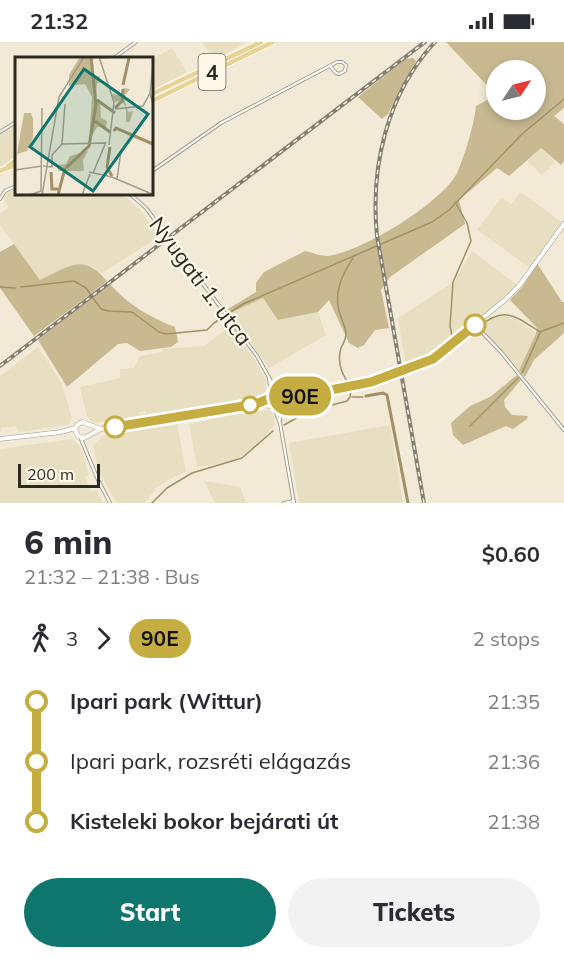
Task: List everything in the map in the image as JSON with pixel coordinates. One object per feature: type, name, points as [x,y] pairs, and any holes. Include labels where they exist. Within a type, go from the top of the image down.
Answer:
[{"type":"main road","name":"4","points":[[153,94],[261,42]]},
{"type":"main road","name":"4","points":[[153,101],[273,42]]},
{"type":"main road","points":[[6,168],[15,161]]},
{"type":"main road","points":[[0,171],[15,165]]},
{"type":"street","points":[[115,57],[136,42]]},
{"type":"street","points":[[153,170],[221,123],[330,66],[342,62],[346,65],[345,71],[339,74],[330,66]]},
{"type":"street","points":[[0,132],[15,123]]},
{"type":"street","points":[[0,200],[4,193],[15,187]]},
{"type":"street","name":"Nyugati 1. utca","points":[[131,195],[146,208],[229,319],[280,394]]},
{"type":"street","points":[[284,503],[294,502],[280,423],[281,407],[284,402],[295,397],[362,384],[428,361],[441,353],[519,286],[564,224]]},
{"type":"street","points":[[475,325],[501,352],[564,430]]},
{"type":"street","name":"Nyugati 1. utca","points":[[267,373],[270,396]]},
{"type":"street","points":[[256,404],[270,396],[280,394],[295,397]]},
{"type":"street","points":[[280,394],[284,402]]},
{"type":"street","points":[[270,396],[280,423]]},
{"type":"street","points":[[61,432],[78,436],[101,429],[256,404],[281,407]]},
{"type":"street","points":[[101,429],[87,424],[80,417],[76,427],[78,436],[87,449],[98,480],[110,503]]},
{"type":"street","points":[[0,439],[61,432],[87,424]]},
{"type":"street","points":[[87,424],[89,434],[87,449]]},
{"type":"shaded area","points":[[202,42],[246,42],[214,60]]},
{"type":"shaded area","points":[[446,42],[564,42],[564,108],[554,116],[564,124],[564,161],[561,165],[541,148],[509,176],[497,168],[459,200],[465,224],[390,277],[381,290],[389,328],[375,330],[364,345],[358,348],[349,343],[329,300],[318,312],[278,320],[263,298],[230,313],[228,309],[256,292],[256,283],[264,272],[305,251],[327,256],[359,246],[399,225],[435,198],[457,173],[471,131],[476,106],[486,100],[486,120],[546,120],[546,60],[486,60],[486,84]]},
{"type":"shaded area","points":[[172,48],[187,72],[153,89],[153,58]]},
{"type":"shaded area","points":[[413,58],[416,61],[388,114],[382,119],[358,97],[405,59]]},
{"type":"shaded area","points":[[15,126],[15,158],[0,166],[0,135]]},
{"type":"shaded area","points":[[541,148],[555,162],[542,175],[527,161]]},
{"type":"shaded area","points":[[15,189],[15,195],[124,195],[139,209],[160,236],[101,274],[93,267],[75,264],[40,280],[0,225],[0,213],[9,208],[4,199],[7,193]]},
{"type":"shaded area","points":[[521,192],[564,224],[564,236],[561,232],[533,270],[477,230],[502,197],[511,204]]},
{"type":"shaded area","points":[[14,244],[40,280],[67,267],[82,265],[90,267],[107,281],[92,293],[94,296],[110,284],[140,310],[175,327],[178,342],[171,347],[140,351],[127,343],[118,344],[67,387],[38,340],[91,298],[88,296],[34,336],[0,288],[0,252]]},
{"type":"shaded area","points":[[472,251],[517,285],[444,349],[432,357],[406,367],[398,318],[454,282]]},
{"type":"shaded area","points":[[537,263],[564,302],[564,333],[534,360],[525,377],[519,370],[537,328],[510,300],[523,286]]},
{"type":"shaded area","points":[[264,298],[278,320],[318,312],[326,335],[269,368],[230,313]]},
{"type":"shaded area","points":[[500,315],[514,318],[537,333],[519,370],[481,327]]},
{"type":"shaded area","points":[[231,326],[266,380],[266,396],[145,416],[145,411],[138,413],[141,416],[93,423],[87,416],[80,387],[120,378],[120,369],[134,368],[140,356],[163,352],[162,349],[204,346]]},
{"type":"shaded area","points":[[38,347],[61,382],[72,418],[68,425],[19,432],[16,426],[1,428],[0,434],[0,376]]},
{"type":"shaded area","points":[[517,375],[521,380],[504,400],[505,407],[512,415],[528,416],[527,419],[513,429],[506,426],[463,445],[453,435],[451,423],[470,406],[490,397]]},
{"type":"shaded area","points":[[269,410],[273,413],[275,425],[254,449],[232,461],[197,467],[189,424]]},
{"type":"shaded area","points":[[177,423],[186,472],[156,488],[145,503],[117,503],[99,473],[93,446],[102,436]]},
{"type":"shaded area","points":[[390,425],[403,503],[299,503],[289,443]]},
{"type":"shaded area","points":[[72,439],[80,446],[89,475],[85,477],[91,492],[97,490],[103,503],[0,503],[0,449]]},
{"type":"shaded area","points":[[204,481],[240,487],[246,503],[215,503]]},
{"type":"waterway","points":[[21,287],[74,281],[86,288],[101,309],[132,312],[159,332],[166,334],[207,330],[243,304],[432,222],[449,210],[522,134],[564,99]]},
{"type":"waterway","points":[[453,341],[450,326],[453,282],[471,241],[467,223],[455,202]]},
{"type":"waterway","points":[[349,384],[340,362],[341,348],[346,334],[339,311],[338,290],[345,270],[353,258]]},
{"type":"waterway","points":[[0,287],[15,288]]},
{"type":"waterway","points":[[480,326],[497,316],[504,315],[517,318],[540,332],[564,323]]},
{"type":"waterway","points":[[453,346],[454,348],[477,329]]},
{"type":"waterway","points":[[522,373],[540,333]]},
{"type":"waterway","points":[[470,426],[518,378]]},
{"type":"waterway","points":[[284,425],[309,411],[347,401],[351,389]]},
{"type":"waterway","points":[[366,396],[383,393],[387,395],[408,503]]},
{"type":"waterway","points":[[352,397],[363,397]]},
{"type":"waterway","points":[[152,503],[167,488],[192,473],[242,458],[273,431]]},
{"type":"railway","points":[[0,366],[425,42]]},
{"type":"railway","points":[[424,503],[377,236],[376,184],[385,133],[394,108],[418,62],[435,42]]},
{"type":"bus line","name":"90E","points":[[115,427],[256,404],[268,399],[275,392],[295,397],[371,382],[433,359],[475,325]]}]
